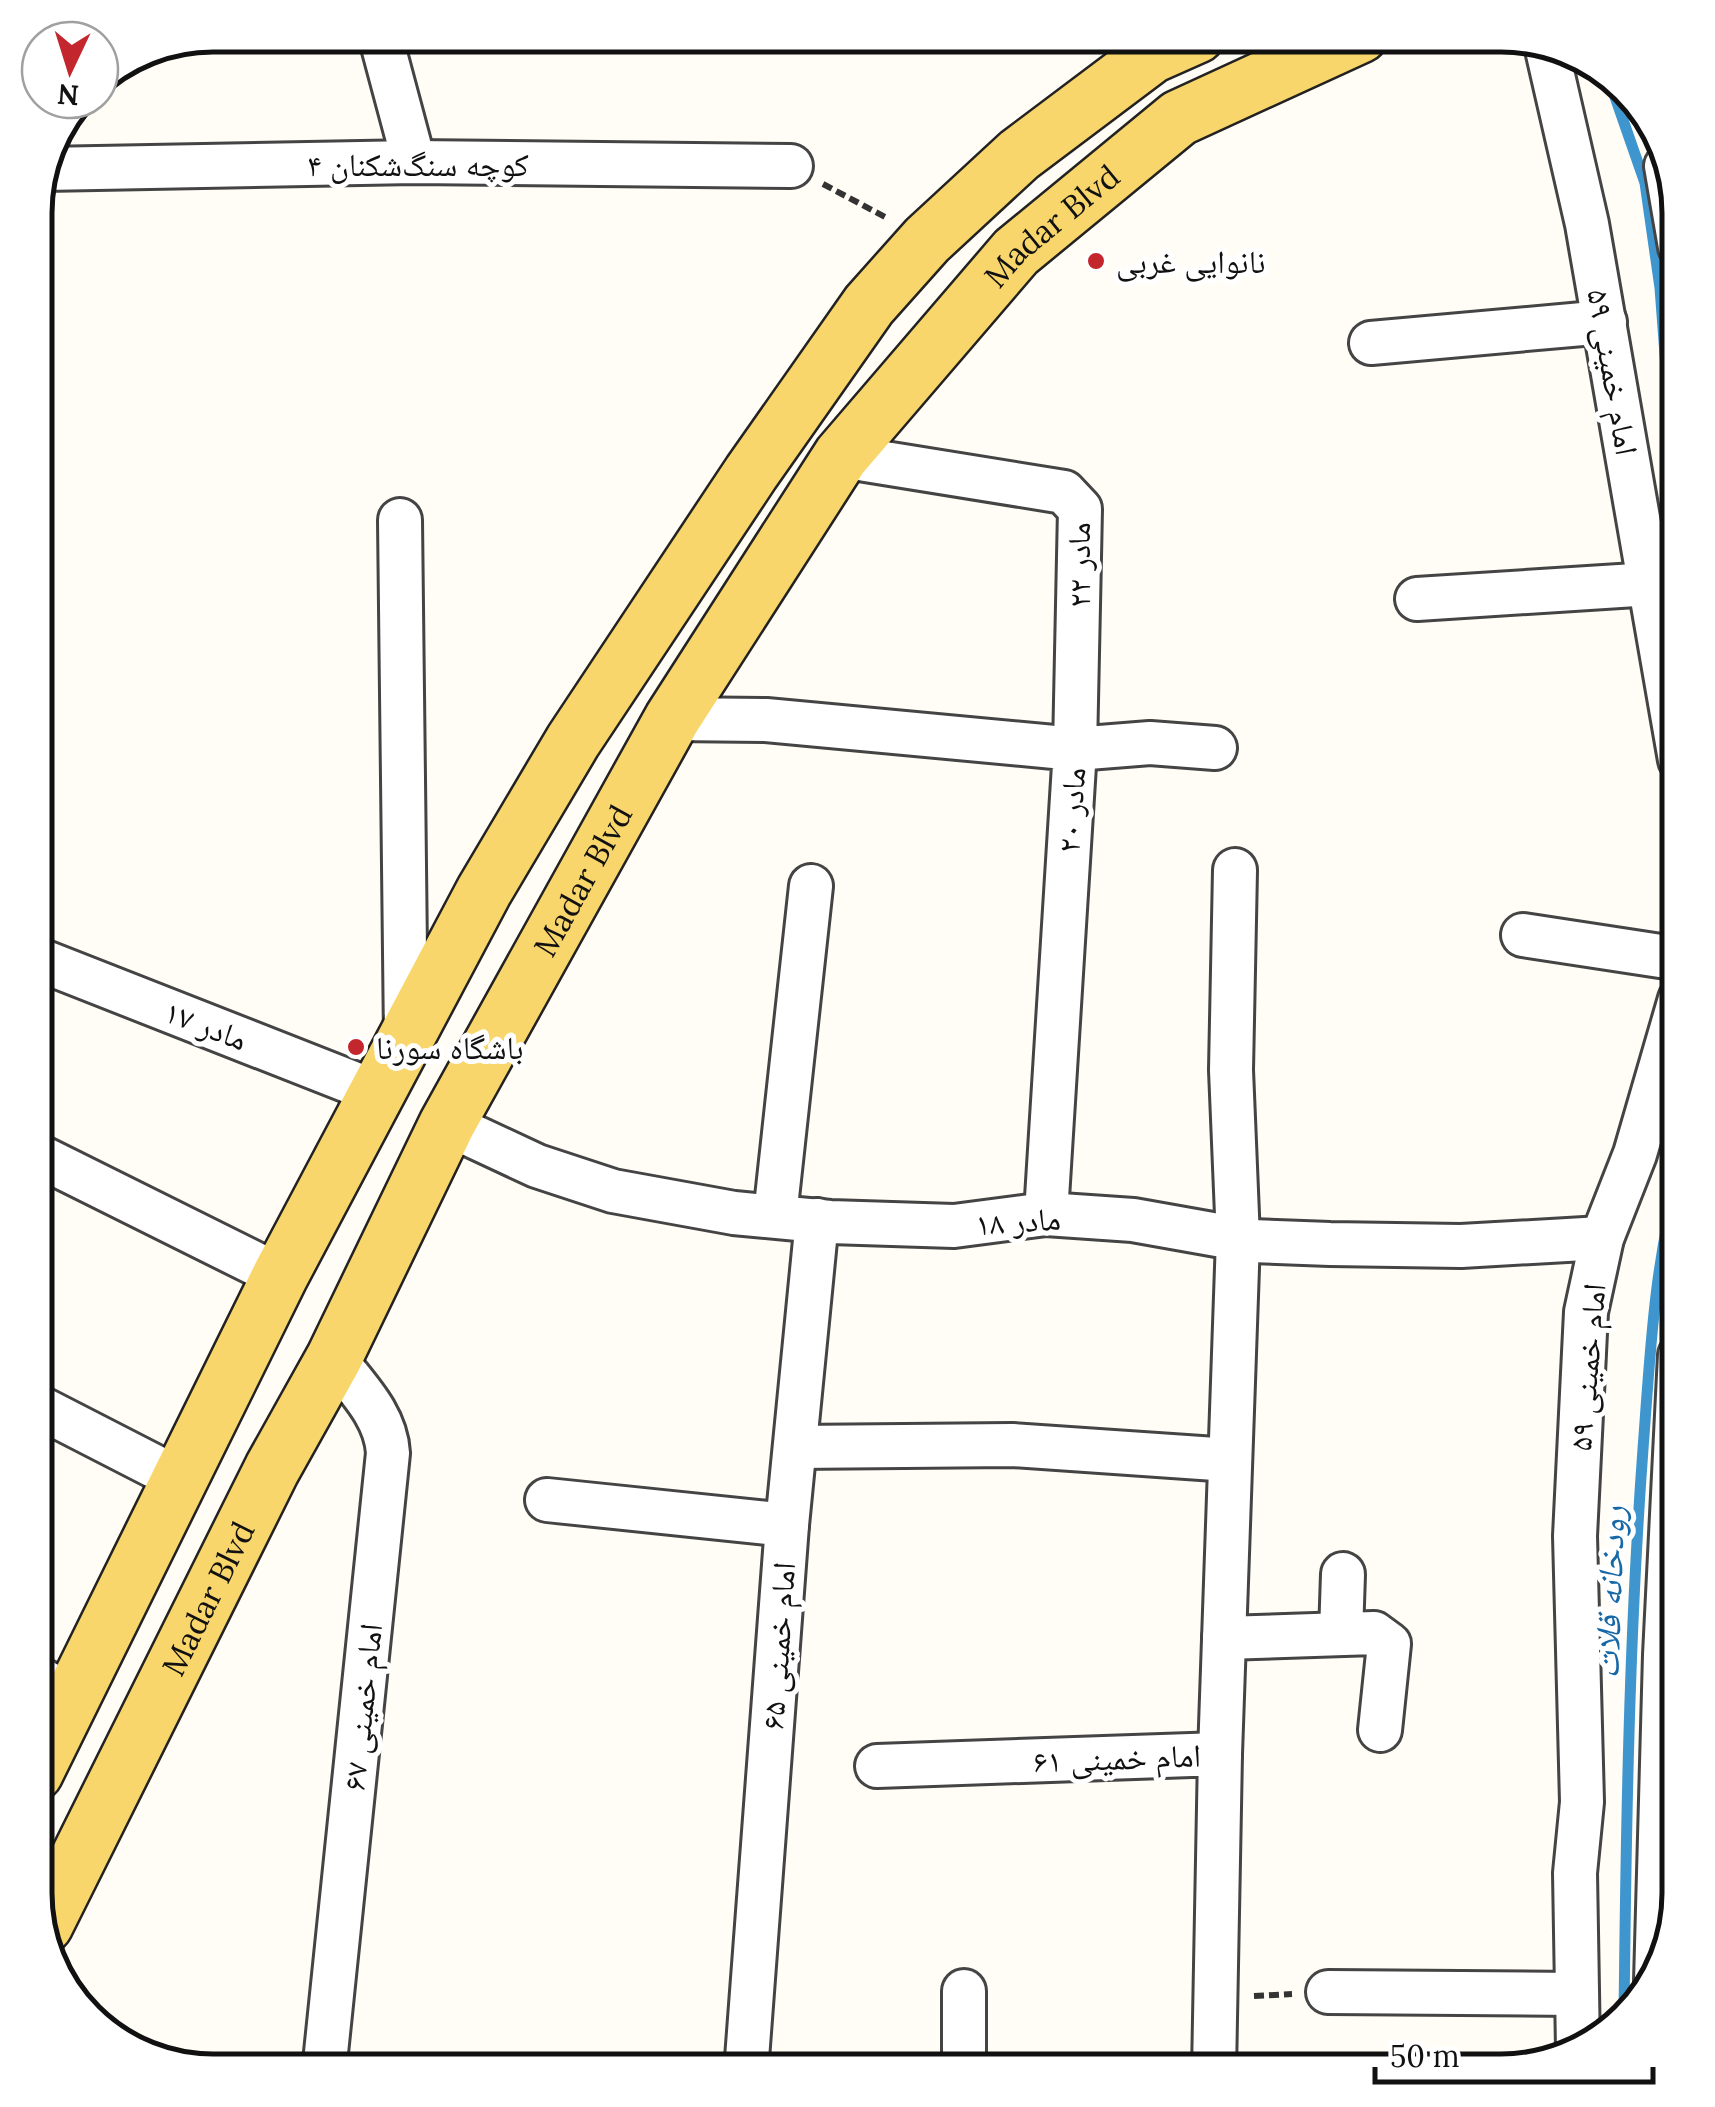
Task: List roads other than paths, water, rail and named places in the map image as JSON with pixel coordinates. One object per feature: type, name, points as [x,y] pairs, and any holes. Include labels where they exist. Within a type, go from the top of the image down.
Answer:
[{"type":"main road","points":[[55,1687],[180,1480],[280,1276],[484,892],[574,741],[815,382],[869,306],[927,240],[1019,154],[1159,53]]},
{"type":"main road","name":"Madar Blvd","points":[[54,1906],[272,1468],[334,1358],[447,1124],[672,719],[841,456],[1016,252],[1179,118],[1321,53]]},
{"type":"street","points":[[385,52],[414,162]]},
{"type":"street","name":"امام خمینی ۵۹","points":[[1550,60],[1604,322],[1662,651]]},
{"type":"street","name":"کوچه سنگ‌شکنان ۴","points":[[59,168],[414,162],[791,166]]},
{"type":"street","points":[[1371,343],[1604,322]]},
{"type":"street","name":"مادر ۲۲","points":[[841,456],[1064,492],[1080,509],[1075,749]]},
{"type":"street","points":[[400,520],[406,1044]]},
{"type":"street","points":[[1416,600],[1651,584]]},
{"type":"street","name":"مادر ۲۰","points":[[672,719],[766,720],[1075,749],[1046,1214]]},
{"type":"street","points":[[1075,749],[1150,744],[1215,748]]},
{"type":"street","points":[[1220,1754],[1238,1238],[1231,1070],[1235,870]]},
{"type":"street","name":"امام خمینی ۶۵","points":[[747,2054],[795,1447],[796,1218],[811,886]]},
{"type":"street","points":[[1523,935],[1662,956]]},
{"type":"street","name":"مادر ۱۷","points":[[53,965],[376,1092]]},
{"type":"street","name":"امام خمینی ۵۹","points":[[1578,2035],[1574,1872],[1582,1802],[1575,1536],[1586,1312],[1602,1238],[1635,1154],[1662,1061]]},
{"type":"street","name":"مادر ۱۸","points":[[447,1124],[537,1166],[613,1191],[734,1212],[954,1226],[1046,1214],[1132,1220],[1238,1238],[1461,1246],[1602,1238]]},
{"type":"street","points":[[52,1163],[280,1276]]},
{"type":"street","name":"امام خمینی ۶۷","points":[[326,2054],[388,1453],[381,1420],[334,1358]]},
{"type":"street","points":[[52,1414],[180,1480]]},
{"type":"street","points":[[795,1447],[1012,1444],[1230,1460]]},
{"type":"street","points":[[546,1500],[788,1525]]},
{"type":"street","points":[[1342,1634],[1344,1574]]},
{"type":"street","points":[[1224,1638],[1374,1633],[1389,1644],[1380,1730]]},
{"type":"street","name":"امام خمینی ۶۱","points":[[877,1766],[1220,1754],[1214,2054]]},
{"type":"street","points":[[1659,1925],[1662,1866]]},
{"type":"street","points":[[964,1991],[964,2054]]},
{"type":"street","points":[[1328,1992],[1576,1994]]},
{"type":"waterway","name":"رودخانه قلات","points":[[1617,102],[1645,183],[1662,314]]},
{"type":"waterway","name":"رودخانه قلات","points":[[1624,1997],[1634,1591],[1648,1379],[1662,1254]]},
{"type":"place","name":"نانوایی غربی","points":[[1096,261]]},
{"type":"place","name":"باشگاه سورنا","points":[[356,1047]]}]
